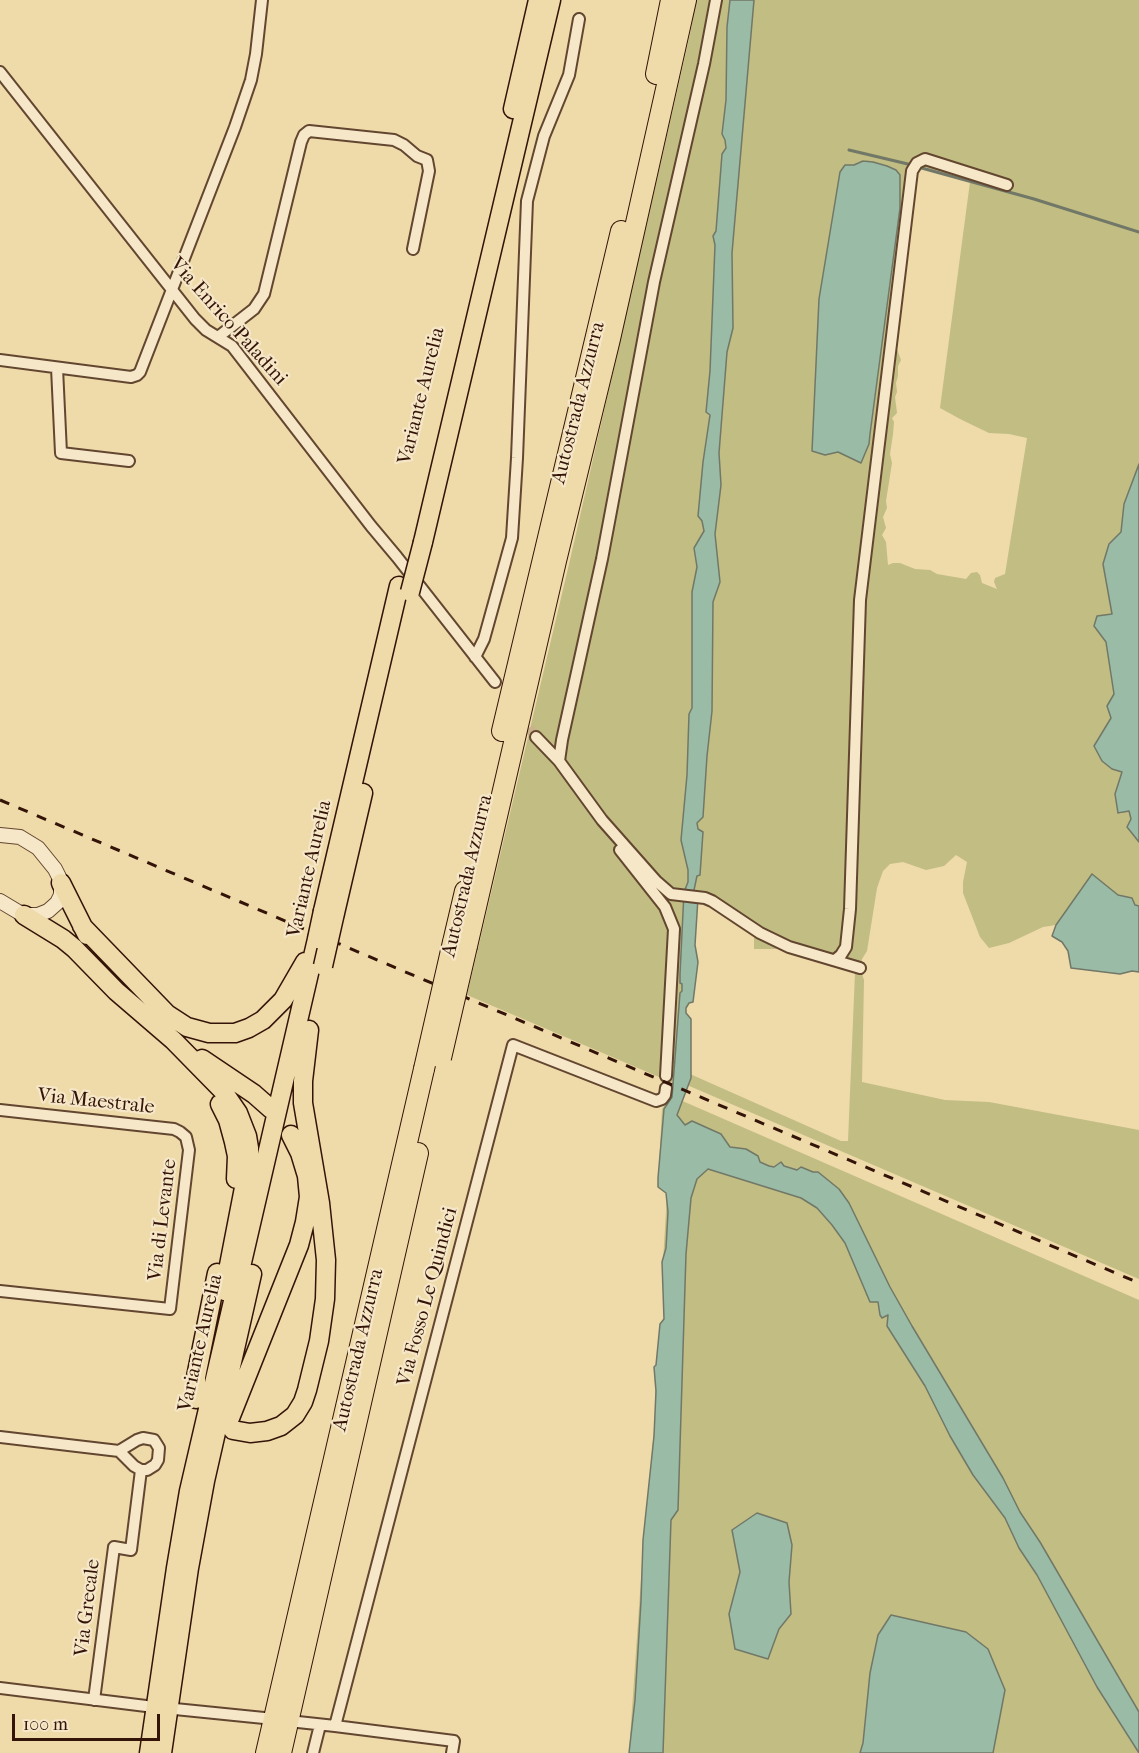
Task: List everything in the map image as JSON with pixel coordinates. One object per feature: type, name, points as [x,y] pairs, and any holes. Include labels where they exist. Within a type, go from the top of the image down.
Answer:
[{"type":"highway","name":"Variante Aurelia","points":[[417,540],[449,383],[538,0]]},
{"type":"highway","name":"Variante Aurelia","points":[[162,1753],[189,1568],[205,1480],[309,1030],[313,963],[329,912],[404,589],[551,0]]},
{"type":"highway","name":"Autostrada Azzurra","points":[[281,1753],[554,508],[628,200],[671,0]]},
{"type":"highway","name":"Autostrada Azzurra","points":[[460,944],[610,339],[686,0]]},
{"type":"highway","points":[[61,883],[91,943],[151,1020]]},
{"type":"highway","points":[[12,912],[69,944],[116,991],[151,1020],[218,1085],[242,1122],[249,1149],[247,1176],[206,1381],[189,1491]]},
{"type":"highway","name":"Variante Aurelia","points":[[149,1753],[189,1491],[317,939],[329,912]]},
{"type":"highway","points":[[82,926],[167,1014],[184,1026],[209,1033],[235,1033],[263,1020],[279,1005],[313,963]]},
{"type":"highway","points":[[233,1430],[250,1433],[267,1431],[281,1426],[294,1414],[307,1390],[319,1341],[325,1299],[326,1260],[320,1203],[303,1103],[303,1081],[309,1030]]},
{"type":"highway","points":[[172,1040],[271,1108]]},
{"type":"highway","points":[[172,1040],[221,1106],[230,1126],[237,1156],[233,1199],[196,1377],[196,1399]]},
{"type":"highway","name":"Autostrada Azzurra","points":[[266,1753],[431,1070]]},
{"type":"highway","points":[[205,1480],[303,1233],[309,1187],[304,1164],[291,1135]]},
{"type":"street","points":[[0,360],[120,376],[133,377],[140,372],[251,80],[262,0]]},
{"type":"street","points":[[558,761],[602,559],[654,282],[704,64],[716,0]]},
{"type":"street","points":[[475,657],[484,639],[512,538],[527,201],[544,136],[569,75],[579,19]]},
{"type":"street","name":"Via Enrico Paladini","points":[[0,72],[203,327],[232,346],[495,682]]},
{"type":"street","points":[[218,337],[254,309],[264,294],[301,142],[309,131],[394,140],[417,156],[428,160],[429,171],[413,249]]},
{"type":"street","points":[[835,960],[846,947],[850,909],[860,600],[915,166],[925,159],[1007,185]]},
{"type":"street","points":[[57,368],[61,453],[129,461]]},
{"type":"street","points":[[536,737],[558,761],[591,806],[656,881],[671,894],[705,898],[760,933],[789,947],[860,968]]},
{"type":"street","points":[[591,806],[591,814],[665,907],[674,929],[666,1076]]},
{"type":"street","points":[[0,825],[38,848],[58,873],[61,883],[61,895],[57,903],[42,914],[12,912],[0,901]]},
{"type":"street","points":[[0,835],[20,837]]},
{"type":"street","name":"Via Fosso Le Quindici","points":[[335,1726],[513,1045],[656,1101],[666,1095],[666,1088]]},
{"type":"street","name":"Via Maestrale","points":[[0,1110],[174,1129],[186,1137]]},
{"type":"street","name":"Via di Levante","points":[[0,1290],[170,1309],[189,1150],[186,1137]]},
{"type":"street","points":[[0,1437],[119,1451],[143,1438],[154,1440],[159,1448],[158,1460],[151,1468],[141,1470],[119,1451]]},
{"type":"street","name":"Via Grecale","points":[[94,1700],[114,1548],[131,1550],[141,1470]]},
{"type":"street","points":[[0,1688],[146,1706]]},
{"type":"street","points":[[175,1709],[264,1718]]},
{"type":"street","points":[[298,1722],[454,1741],[452,1753]]},
{"type":"street","points":[[313,1753],[320,1725]]},
{"type":"shaded area","points":[[696,0],[730,0],[727,27],[726,100],[722,134],[726,148],[722,154],[716,231],[713,236],[715,245],[710,371],[706,412],[710,415],[698,516],[702,521],[704,531],[694,548],[697,567],[692,592],[692,708],[689,714],[687,778],[688,882],[684,892],[682,991],[673,1083],[467,995],[570,560]]},
{"type":"shaded area","points":[[730,0],[754,0],[732,253],[733,328],[727,352],[719,453],[721,485],[715,534],[720,582],[713,602],[712,711],[703,817],[697,823],[698,829],[703,832],[700,875],[697,876],[694,890],[698,898],[695,945],[698,962],[693,1002],[689,1003],[686,1008],[686,1013],[691,1019],[691,1078],[677,1115],[685,1125],[692,1121],[721,1134],[730,1147],[746,1149],[758,1156],[760,1162],[774,1167],[781,1162],[784,1166],[797,1170],[801,1167],[818,1172],[839,1189],[849,1203],[890,1287],[912,1326],[1139,1712],[1139,1753],[1097,1687],[1037,1575],[1019,1548],[1005,1518],[973,1475],[950,1436],[925,1386],[887,1326],[888,1315],[882,1318],[878,1302],[870,1302],[845,1243],[832,1225],[817,1208],[801,1198],[708,1169],[697,1179],[691,1198],[686,1254],[678,1510],[671,1520],[663,1753],[629,1753],[635,1700],[643,1540],[654,1436],[656,1391],[654,1367],[660,1324],[664,1319],[662,1262],[666,1248],[668,1212],[666,1193],[658,1187],[658,1178],[664,1109],[672,1097],[680,993],[682,991],[680,974],[684,892],[688,882],[688,870],[681,840],[687,775],[689,714],[692,708],[692,592],[697,567],[694,548],[704,531],[702,521],[698,516],[710,415],[706,412],[710,371],[715,245],[713,236],[716,231],[722,154],[726,148],[722,134],[726,100],[727,27]]},
{"type":"shaded area","points":[[754,0],[1139,0],[1139,464],[1124,504],[1121,532],[1109,544],[1103,564],[1112,614],[1106,642],[1114,694],[1107,706],[1112,718],[1112,769],[1122,772],[1115,794],[1119,814],[1129,811],[1131,819],[1127,827],[1139,842],[1139,906],[1135,905],[1131,898],[1118,895],[1098,879],[1081,888],[1056,925],[1043,927],[1009,943],[989,948],[980,937],[963,893],[967,862],[956,855],[944,866],[926,870],[903,862],[890,864],[883,871],[877,888],[867,951],[860,968],[864,980],[862,1082],[945,1100],[989,1102],[1139,1130],[1139,1279],[687,1085],[690,1074],[841,1141],[848,1141],[855,973],[779,949],[754,949],[754,930],[698,898],[694,890],[697,876],[697,823],[703,817],[712,711],[713,602],[720,582],[715,534],[721,485],[719,453],[727,352],[733,328],[732,253]],"holes":[[[863,161],[896,170],[900,208],[869,444],[861,463],[838,452],[818,343],[819,299],[840,172],[845,165],[854,165]],[[915,167],[970,182],[940,408],[989,433],[1027,438],[1005,574],[995,578],[997,589],[982,583],[977,572],[971,573],[966,579],[937,574],[930,570],[915,569],[900,563],[888,565],[886,542],[882,535],[886,528],[883,517],[887,508],[892,463],[890,454],[894,422],[892,418],[897,413],[896,383],[901,360],[897,349],[891,347]]]},
{"type":"shaded area","points":[[863,161],[887,166],[896,170],[900,175],[900,208],[869,444],[861,463],[838,452],[825,455],[812,451],[819,299],[840,172],[845,165],[854,165]]},
{"type":"shaded area","points":[[1139,464],[1139,842],[1127,827],[1131,819],[1129,811],[1118,813],[1115,794],[1122,772],[1112,769],[1102,761],[1094,746],[1111,718],[1107,706],[1114,694],[1106,642],[1094,626],[1097,616],[1112,614],[1103,564],[1109,544],[1121,532],[1124,504]]},
{"type":"shaded area","points":[[1092,874],[1118,895],[1132,898],[1135,905],[1139,906],[1139,972],[1120,974],[1071,968],[1068,951],[1062,942],[1052,936],[1056,925]]},
{"type":"shaded area","points":[[671,1096],[1139,1300],[1139,1753],[629,1753],[644,1535],[656,1410],[654,1368],[660,1325],[664,1319],[663,1262],[667,1194],[658,1186],[662,1109]]},
{"type":"shaded area","points":[[757,1513],[787,1523],[792,1545],[789,1582],[791,1614],[779,1629],[768,1659],[735,1649],[729,1614],[740,1572],[732,1530]]},
{"type":"shaded area","points":[[891,1615],[966,1632],[988,1649],[1005,1690],[993,1753],[860,1753],[870,1673],[878,1635]]},
{"type":"waterway","points":[[849,150],[912,165]]},
{"type":"waterway","points":[[918,167],[1034,199],[1139,232]]},
{"type":"tunnel","points":[[520,716],[536,737]]},
{"type":"railway","points":[[0,800],[1139,1283]]}]
